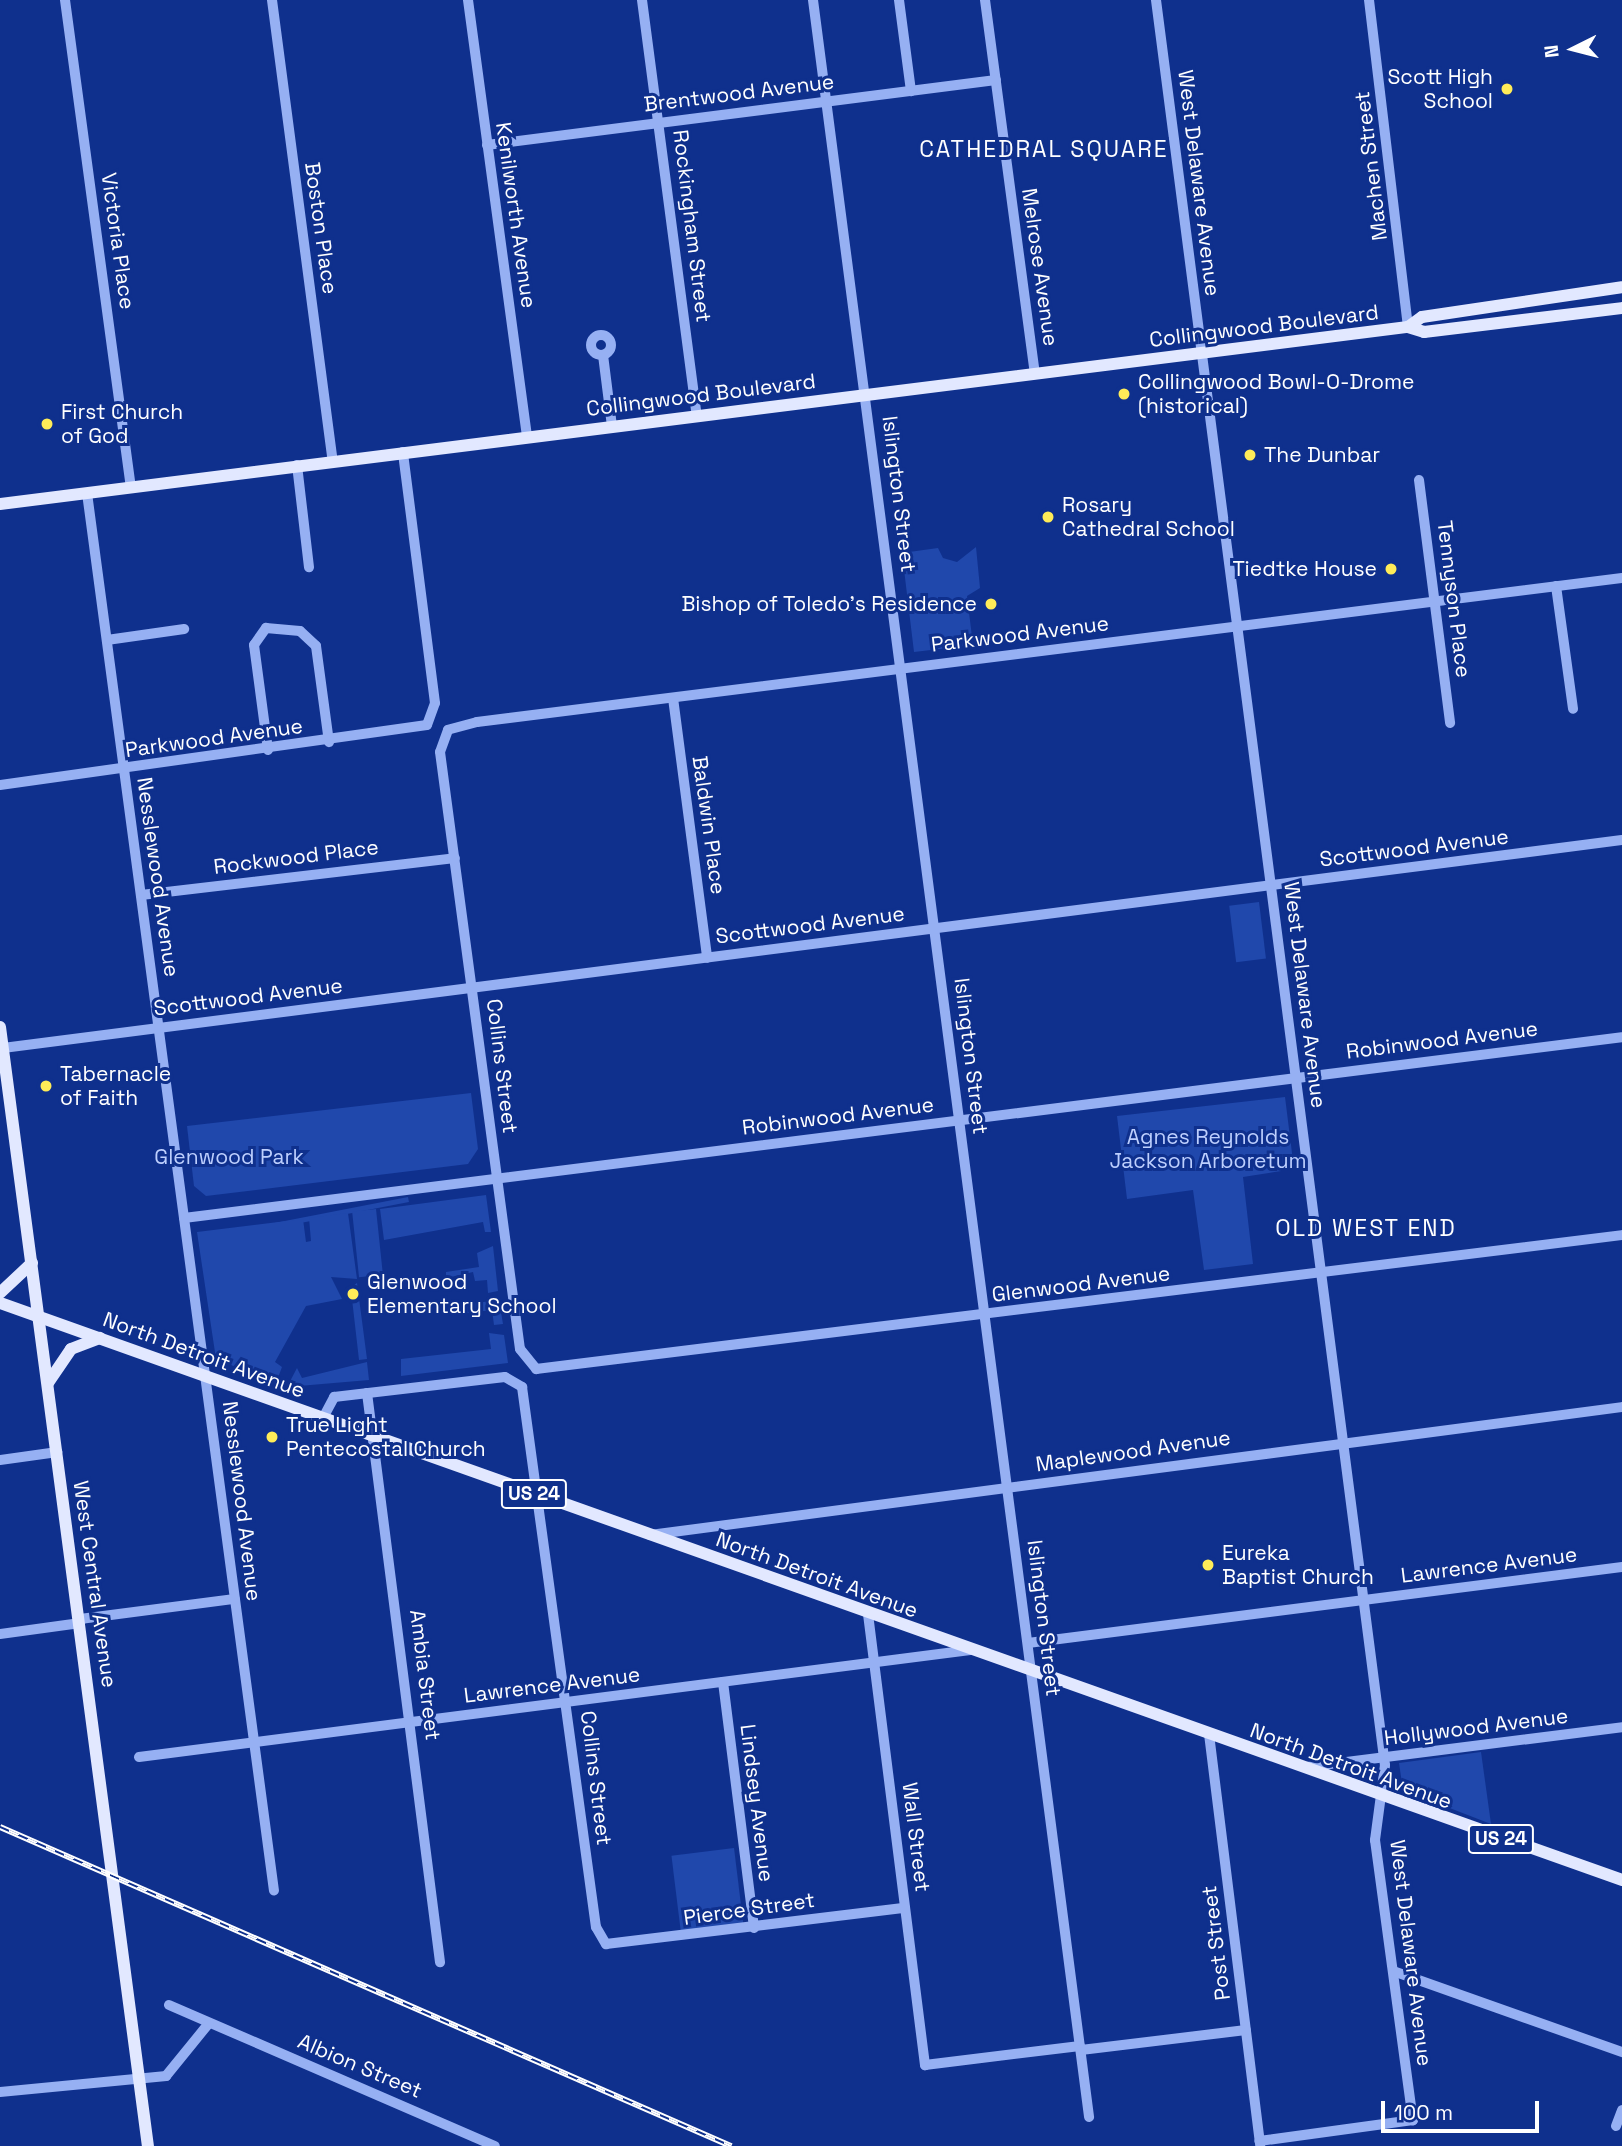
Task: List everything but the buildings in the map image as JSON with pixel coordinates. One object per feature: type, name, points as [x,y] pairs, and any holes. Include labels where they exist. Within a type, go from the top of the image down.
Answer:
[{"type":"main road","name":"Collingwood Boulevard","points":[[1408,327],[1422,317],[1622,287]]},
{"type":"main road","points":[[1517,320],[1522,302]]},
{"type":"main road","name":"Collingwood Boulevard","points":[[0,504],[1408,327],[1424,332],[1622,308]]},
{"type":"main road","name":"West Central Avenue","points":[[0,1027],[5,1096],[32,1263],[148,2146]]},
{"type":"main road","points":[[0,1293],[32,1263]]},
{"type":"main road","name":"North Detroit Avenue","points":[[0,1303],[373,1436],[405,1440],[538,1495],[1209,1734],[1294,1768],[1622,1880]]},
{"type":"main road","points":[[48,1383],[71,1349],[100,1338]]},
{"type":"street","name":"Victoria Place","points":[[65,0],[131,487]]},
{"type":"street","name":"Boston Place","points":[[272,0],[333,461]]},
{"type":"street","name":"Kenilworth Avenue","points":[[468,0],[527,436]]},
{"type":"street","name":"Rockingham Street","points":[[642,0],[697,415]]},
{"type":"street","name":"Islington Street","points":[[813,0],[867,395],[1089,2117]]},
{"type":"street","points":[[899,0],[912,91]]},
{"type":"street","name":"Melrose Avenue","points":[[985,0],[1035,373]]},
{"type":"street","name":"West Delaware Avenue","points":[[1156,0],[1384,1758],[1375,1840],[1413,2120],[1260,2143]]},
{"type":"street","name":"Machen Street","points":[[1369,0],[1408,327]]},
{"type":"street","name":"Brentwood Avenue","points":[[487,145],[996,80]]},
{"type":"street","points":[[603,355],[612,426]]},
{"type":"street","name":"Parkwood Avenue","points":[[0,785],[420,730],[430,721],[435,703],[402,452]]},
{"type":"street","points":[[297,466],[309,567]]},
{"type":"street","name":"Tennyson Place","points":[[1419,480],[1450,723]]},
{"type":"street","name":"Nesslewood Avenue","points":[[87,493],[274,1891]]},
{"type":"street","name":"Parkwood Avenue","points":[[440,752],[451,728],[902,668],[1622,578]]},
{"type":"street","points":[[1556,586],[1573,709]]},
{"type":"street","points":[[268,750],[254,645],[266,628],[292,628],[312,639],[329,742]]},
{"type":"street","points":[[107,640],[184,629]]},
{"type":"street","name":"Baldwin Place","points":[[673,698],[707,958]]},
{"type":"street","name":"Collins Street","points":[[440,752],[522,1353],[530,1366],[545,1371]]},
{"type":"street","name":"Scottwood Avenue","points":[[3,1048],[1622,840]]},
{"type":"street","name":"Rockwood Place","points":[[141,895],[455,858]]},
{"type":"street","name":"Robinwood Avenue","points":[[184,1218],[1622,1037]]},
{"type":"street","name":"Glenwood Avenue","points":[[545,1371],[1622,1235]]},
{"type":"street","name":"Collins Street","points":[[404,1389],[512,1377],[524,1394],[600,1938]]},
{"type":"street","points":[[323,1418],[334,1397],[404,1389],[405,1401]]},
{"type":"street","name":"Ambia Street","points":[[366,1393],[411,1722],[440,1962]]},
{"type":"street","name":"Maplewood Avenue","points":[[649,1535],[1622,1407]]},
{"type":"street","points":[[0,1460],[57,1452]]},
{"type":"street","name":"Lawrence Avenue","points":[[1028,1643],[1622,1567]]},
{"type":"street","points":[[0,1634],[235,1599]]},
{"type":"street","name":"Wall Street","points":[[868,1614],[925,2065],[1080,2048]]},
{"type":"street","name":"Lawrence Avenue","points":[[139,1757],[970,1650]]},
{"type":"street","name":"Lindsey Avenue","points":[[723,1682],[754,1928]]},
{"type":"street","name":"Hollywood Avenue","points":[[1294,1768],[1622,1727]]},
{"type":"street","name":"Post Street","points":[[1209,1734],[1260,2143]]},
{"type":"street","name":"Pierce Street","points":[[600,1938],[614,1945],[905,1908]]},
{"type":"street","points":[[1393,1971],[1622,2052]]},
{"type":"street","name":"Albion Street","points":[[169,2005],[495,2146]]},
{"type":"street","points":[[0,2092],[140,2075],[166,2076],[209,2023]]},
{"type":"street","points":[[1080,2048],[1246,2030]]},
{"type":"street","points":[[1616,2126],[1622,2110]]},
{"type":"green space","points":[[976,547],[980,588],[967,596],[973,645],[914,652],[902,553],[938,548],[943,558],[957,562]]},
{"type":"green space","points":[[1259,902],[1266,959],[1236,962],[1229,906]]},
{"type":"green space","name":"Glenwood Park","points":[[471,1093],[478,1149],[468,1164],[206,1196],[194,1186],[187,1126]]},
{"type":"green space","name":"Agnes Reynolds Jackson Arboretum","points":[[1285,1097],[1294,1169],[1243,1177],[1253,1264],[1204,1270],[1193,1190],[1127,1199],[1117,1116]]},
{"type":"green space","points":[[486,1195],[491,1232],[485,1232],[483,1222],[384,1240],[380,1209]]},
{"type":"green space","points":[[408,1197],[409,1202],[213,1240],[212,1235]]},
{"type":"green space","points":[[376,1209],[383,1275],[359,1277],[352,1212]]},
{"type":"green space","points":[[348,1213],[357,1279],[331,1277],[342,1299],[306,1306],[275,1362],[282,1367],[276,1383],[216,1359],[197,1232],[303,1219],[306,1242],[311,1241],[309,1218]]},
{"type":"green space","points":[[493,1246],[498,1291],[488,1293],[487,1280],[475,1281],[473,1272],[446,1278],[446,1272],[479,1267],[477,1253]]},
{"type":"green space","points":[[357,1283],[367,1359],[359,1360],[352,1299],[344,1293]]},
{"type":"green space","points":[[499,1300],[503,1324],[494,1325],[492,1310],[451,1315],[452,1306]]},
{"type":"green space","points":[[489,1333],[504,1335],[508,1363],[401,1376],[401,1359],[491,1349]]},
{"type":"green space","points":[[367,1362],[369,1380],[287,1387],[297,1368],[302,1378]]},
{"type":"green space","points":[[1481,1752],[1491,1824],[1403,1790],[1399,1763]]},
{"type":"green space","points":[[734,1848],[743,1923],[681,1931],[671,1856]]},
{"type":"railway","points":[[0,1827],[731,2146]]},
{"type":"place","name":"Scott High School","points":[[1507,89]]},
{"type":"place","name":"Collingwood Bowl-O-Drome (historical)","points":[[1124,394]]},
{"type":"place","name":"First Church of God","points":[[47,424]]},
{"type":"place","name":"The Dunbar","points":[[1250,455]]},
{"type":"place","name":"Rosary Cathedral School","points":[[1048,517]]},
{"type":"place","name":"Tiedtke House","points":[[1391,569]]},
{"type":"place","name":"Bishop of Toledo's Residence","points":[[991,604]]},
{"type":"place","name":"Tabernacle of Faith","points":[[46,1086]]},
{"type":"place","name":"Glenwood Elementary School","points":[[353,1294]]},
{"type":"place","name":"True Light Pentecostal Church","points":[[272,1437]]},
{"type":"place","name":"Eureka Baptist Church","points":[[1208,1565]]},
{"type":"district","name":"CATHEDRAL SQUARE","points":[[1044,149]]},
{"type":"district","name":"OLD WEST END","points":[[1366,1228]]}]
